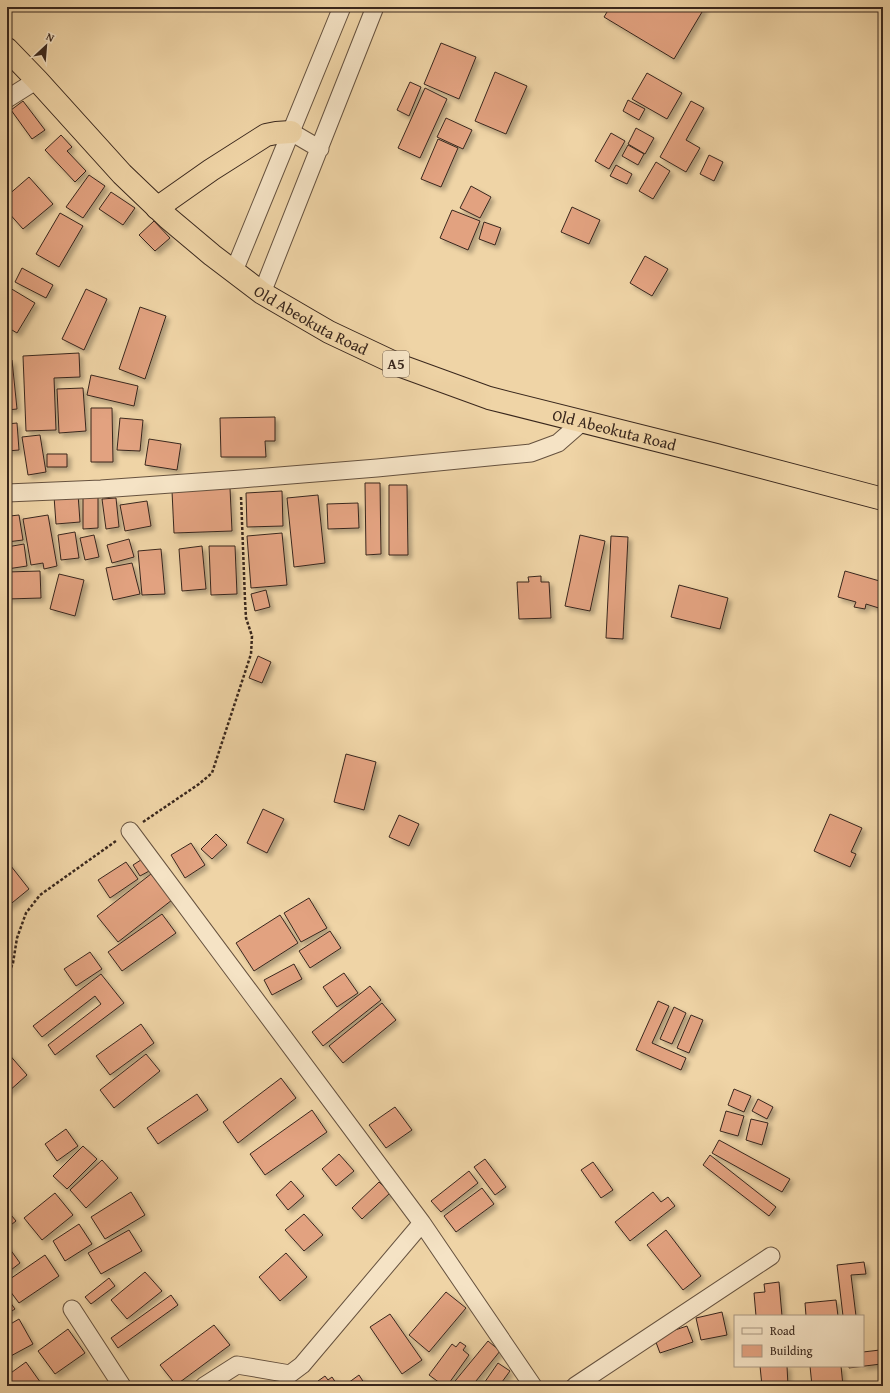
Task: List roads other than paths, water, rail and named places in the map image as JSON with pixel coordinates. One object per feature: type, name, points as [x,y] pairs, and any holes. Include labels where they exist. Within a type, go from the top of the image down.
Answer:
[{"type":"highway","name":"Old Abeokuta Road","points":[[7,49],[122,174],[157,208],[212,255],[262,293],[329,332],[401,366],[489,398],[716,454],[883,499]]},
{"type":"highway","points":[[157,208],[211,170],[266,135],[291,132]]},
{"type":"street","points":[[234,271],[342,7]]},
{"type":"street","points":[[262,293],[375,7]]},
{"type":"street","points":[[7,99],[37,80]]},
{"type":"street","points":[[291,132],[320,149]]},
{"type":"street","points":[[7,493],[101,489],[241,479],[369,469],[531,453],[558,443],[582,422]]},
{"type":"street","points":[[130,831],[422,1223],[533,1386]]},
{"type":"street","points":[[204,1386],[237,1365],[290,1374],[302,1365],[422,1223]]},
{"type":"street","points":[[575,1386],[771,1256]]},
{"type":"street","points":[[72,1309],[122,1386]]}]
